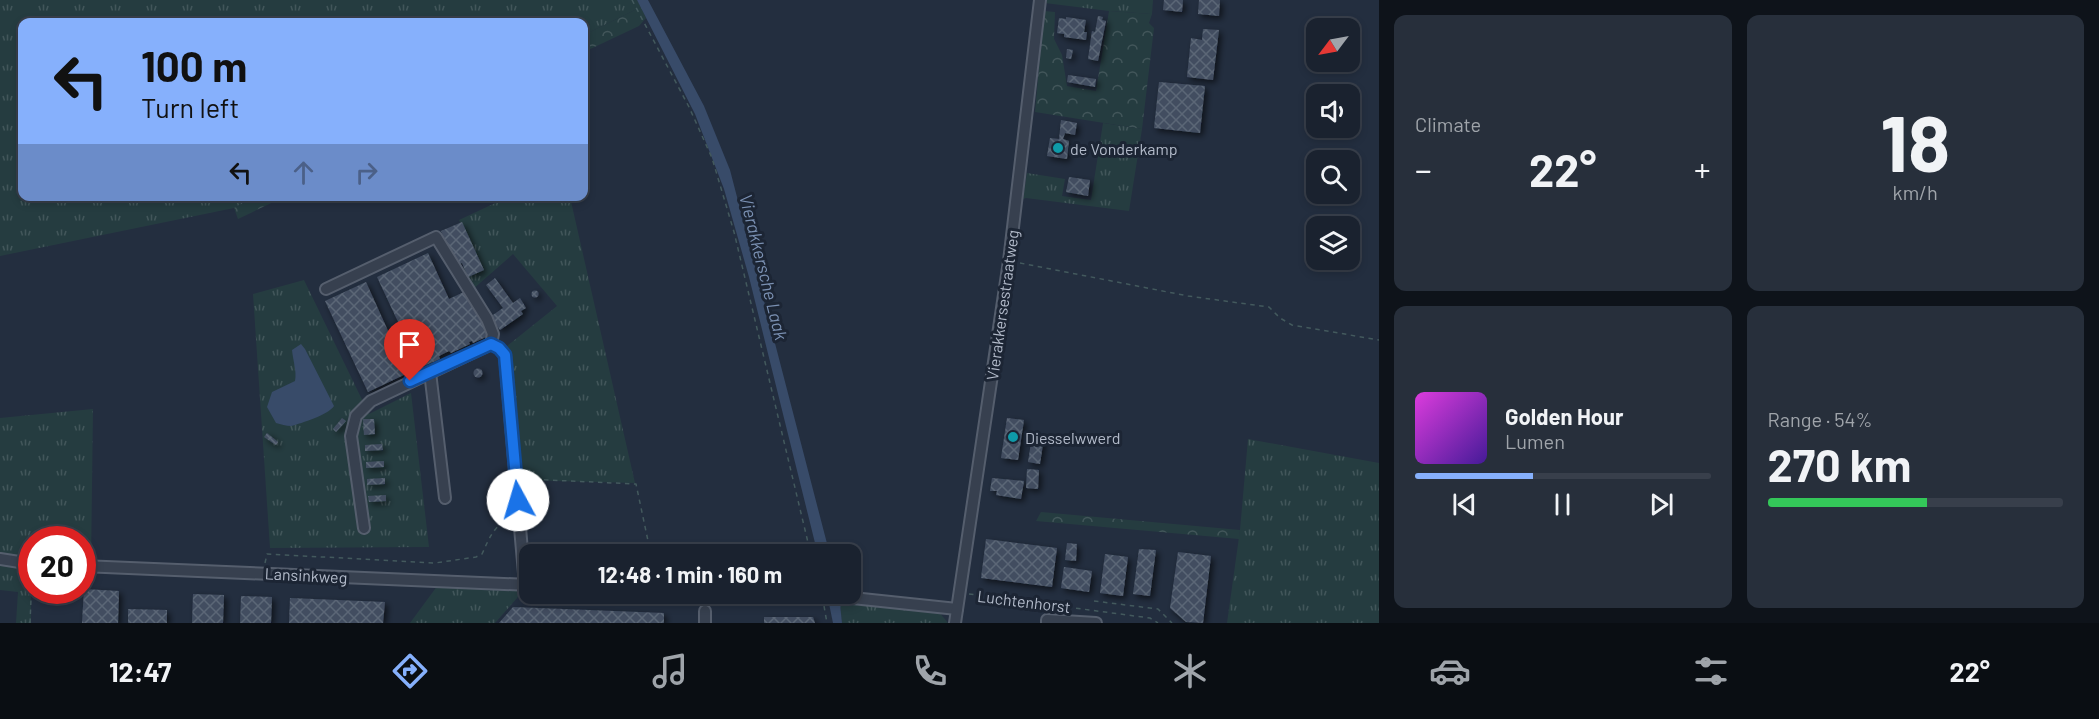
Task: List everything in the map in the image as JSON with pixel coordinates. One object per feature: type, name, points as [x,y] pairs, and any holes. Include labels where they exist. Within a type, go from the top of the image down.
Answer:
[{"type":"street","name":"Vierakkersestraatweg","points":[[955,623],[1009,261],[1040,0]]},
{"type":"street","points":[[326,289],[436,237],[487,319],[493,334],[491,344]]},
{"type":"street","points":[[364,528],[351,436],[356,416],[370,401],[491,344]]},
{"type":"street","points":[[491,344],[505,355],[523,544]]},
{"type":"street","points":[[430,372],[445,498]]},
{"type":"street","points":[[0,560],[18,562]]},
{"type":"street","name":"Lansinkweg","points":[[96,567],[519,585]]},
{"type":"street","points":[[861,599],[957,609]]},
{"type":"street","points":[[705,610],[705,623]]},
{"type":"street","name":"Luchtenhorst","points":[[1047,623],[1047,620],[1096,623]]},
{"type":"path","points":[[632,0],[689,107],[712,158],[734,232],[808,544]]},
{"type":"path","points":[[1009,261],[1188,296],[1269,307],[1280,318],[1292,325],[1379,340]]},
{"type":"path","points":[[516,479],[636,484],[649,544]]},
{"type":"path","points":[[263,569],[267,555],[435,563],[476,557],[482,554],[485,542],[491,534],[504,521],[515,515]]},
{"type":"path","name":"Luchtenhorst","points":[[959,593],[1150,618],[1158,623]]},
{"type":"path","points":[[1094,602],[1158,609],[1172,623]]},
{"type":"path","points":[[30,623],[31,604]]},
{"type":"path","points":[[824,604],[827,623]]},
{"type":"green space","points":[[0,0],[637,0],[641,7],[588,33],[588,18],[18,18],[18,201],[248,201],[234,208],[0,256]]},
{"type":"green space","points":[[1045,0],[1153,0],[1152,14],[1045,3]]},
{"type":"green space","points":[[641,7],[646,18],[639,26],[588,50],[588,33]]},
{"type":"green space","points":[[1044,11],[1055,12],[1054,39],[1062,55],[1067,86],[1096,91],[1109,11],[1152,14],[1149,23],[1154,28],[1142,129],[1035,112]]},
{"type":"green space","points":[[1103,123],[1142,129],[1129,211],[1023,199],[1027,173],[1065,179],[1062,196],[1091,200]]},
{"type":"green space","points":[[248,201],[276,201],[238,219],[234,208]]},
{"type":"green space","points":[[499,201],[571,201],[635,483],[519,480],[507,346],[557,306],[513,254],[472,290],[460,269],[478,259],[459,220]]},
{"type":"green space","points":[[304,280],[369,414],[411,393],[429,547],[270,548],[253,294]]},
{"type":"green space","points":[[93,409],[91,526],[18,526],[18,557],[0,555],[0,418]]},
{"type":"green space","points":[[1248,439],[1379,463],[1379,623],[1227,623],[1240,530]]},
{"type":"green space","points":[[1041,512],[1240,530],[1239,539],[1036,521]]},
{"type":"green space","points":[[0,563],[18,567],[18,592],[0,590]]},
{"type":"green space","points":[[438,585],[519,588],[519,596],[495,623],[410,623]]},
{"type":"green space","points":[[18,592],[18,604],[31,604],[31,623],[16,623]]},
{"type":"green space","points":[[861,598],[939,612],[948,623],[842,623],[840,604],[861,604]]},
{"type":"water","points":[[637,0],[648,0],[704,106],[730,170],[827,544],[815,544],[749,277],[724,189],[695,114]]},
{"type":"water","points":[[301,344],[334,406],[308,421],[289,426],[276,423],[267,407],[272,392],[295,381],[292,350]]},
{"type":"water","points":[[829,604],[840,604],[842,623],[833,623]]},
{"type":"building","points":[[1164,0],[1183,0],[1182,12],[1163,10]]},
{"type":"building","points":[[1199,0],[1220,0],[1219,16],[1198,14]]},
{"type":"building","points":[[1098,16],[1103,17],[1102,20],[1106,21],[1098,61],[1088,59],[1092,31],[1095,32]]},
{"type":"building","points":[[1066,17],[1086,20],[1084,32],[1087,32],[1086,40],[1064,37],[1064,34],[1057,33],[1059,18],[1066,19]]},
{"type":"building","points":[[1203,29],[1219,30],[1213,80],[1187,77],[1191,38],[1202,40]]},
{"type":"building","points":[[1067,49],[1073,50],[1071,59],[1066,58]]},
{"type":"building","points":[[1068,75],[1096,79],[1095,87],[1067,82]]},
{"type":"building","points":[[1159,82],[1205,86],[1200,133],[1154,128]]},
{"type":"building","name":"de Vonderkamp","points":[[1061,120],[1077,123],[1075,135],[1065,133],[1063,139],[1069,141],[1067,159],[1047,156],[1050,138],[1059,139]]},
{"type":"building","points":[[1069,177],[1090,180],[1088,196],[1066,192]]},
{"type":"building","points":[[462,222],[484,270],[468,277],[462,263],[457,265],[441,231]]},
{"type":"building","points":[[428,253],[449,299],[466,291],[488,336],[473,343],[469,342],[470,344],[451,353],[449,351],[439,356],[440,359],[419,368],[418,365],[407,371],[408,373],[368,392],[325,301],[366,282],[403,364],[415,358],[377,277]]},
{"type":"building","points":[[495,278],[513,303],[520,298],[526,308],[521,311],[523,314],[500,330],[490,317],[503,308],[486,285]]},
{"type":"building","points":[[535,290],[539,294],[535,298],[531,294]]},
{"type":"building","points":[[478,369],[482,373],[478,377],[474,373]]},
{"type":"building","points":[[342,418],[346,421],[336,432],[333,429]]},
{"type":"building","name":"Diesselwwerd","points":[[1007,418],[1024,420],[1018,460],[1001,458]]},
{"type":"building","points":[[363,419],[374,419],[375,434],[364,435]]},
{"type":"building","points":[[267,433],[278,442],[276,445],[264,437]]},
{"type":"building","points":[[1032,436],[1044,438],[1040,464],[1028,462]]},
{"type":"building","points":[[382,444],[383,450],[365,451],[365,445]]},
{"type":"building","points":[[384,461],[384,467],[366,468],[366,462]]},
{"type":"building","points":[[1027,469],[1039,470],[1038,489],[1026,488]]},
{"type":"building","points":[[385,478],[385,484],[367,485],[367,479]]},
{"type":"building","points":[[992,478],[1024,481],[1021,499],[996,495],[997,491],[990,491]]},
{"type":"building","points":[[386,495],[386,501],[369,502],[368,496]]},
{"type":"building","points":[[986,539],[1057,548],[1052,587],[981,578]]},
{"type":"building","points":[[1067,543],[1077,544],[1076,561],[1065,560]]},
{"type":"building","points":[[1139,549],[1156,550],[1150,596],[1133,594]]},
{"type":"building","points":[[1178,552],[1211,556],[1203,623],[1186,622],[1170,608]]},
{"type":"building","points":[[1105,554],[1128,557],[1123,596],[1100,593]]},
{"type":"building","points":[[1064,567],[1092,571],[1089,592],[1061,588]]},
{"type":"building","points":[[96,590],[119,591],[118,623],[82,623],[83,604],[96,604]]},
{"type":"building","points":[[193,594],[224,595],[223,623],[192,623]]},
{"type":"building","points":[[241,596],[272,597],[271,623],[240,623]]},
{"type":"building","points":[[290,598],[385,602],[383,623],[289,623]]},
{"type":"building","points":[[513,607],[664,613],[664,623],[499,623]]},
{"type":"building","points":[[128,609],[167,610],[167,623],[128,623]]},
{"type":"building","points":[[764,617],[813,617],[815,623],[764,623]]},
{"type":"place","name":"de Vonderkamp","points":[[1058,148]]},
{"type":"place","name":"Diesselwwerd","points":[[1013,437]]},
{"type":"route","points":[[410,381],[491,344],[499,348],[505,355],[518,500]]},
{"type":"water label","name":"Vierakkersche Laak","points":[[764,267]]}]
